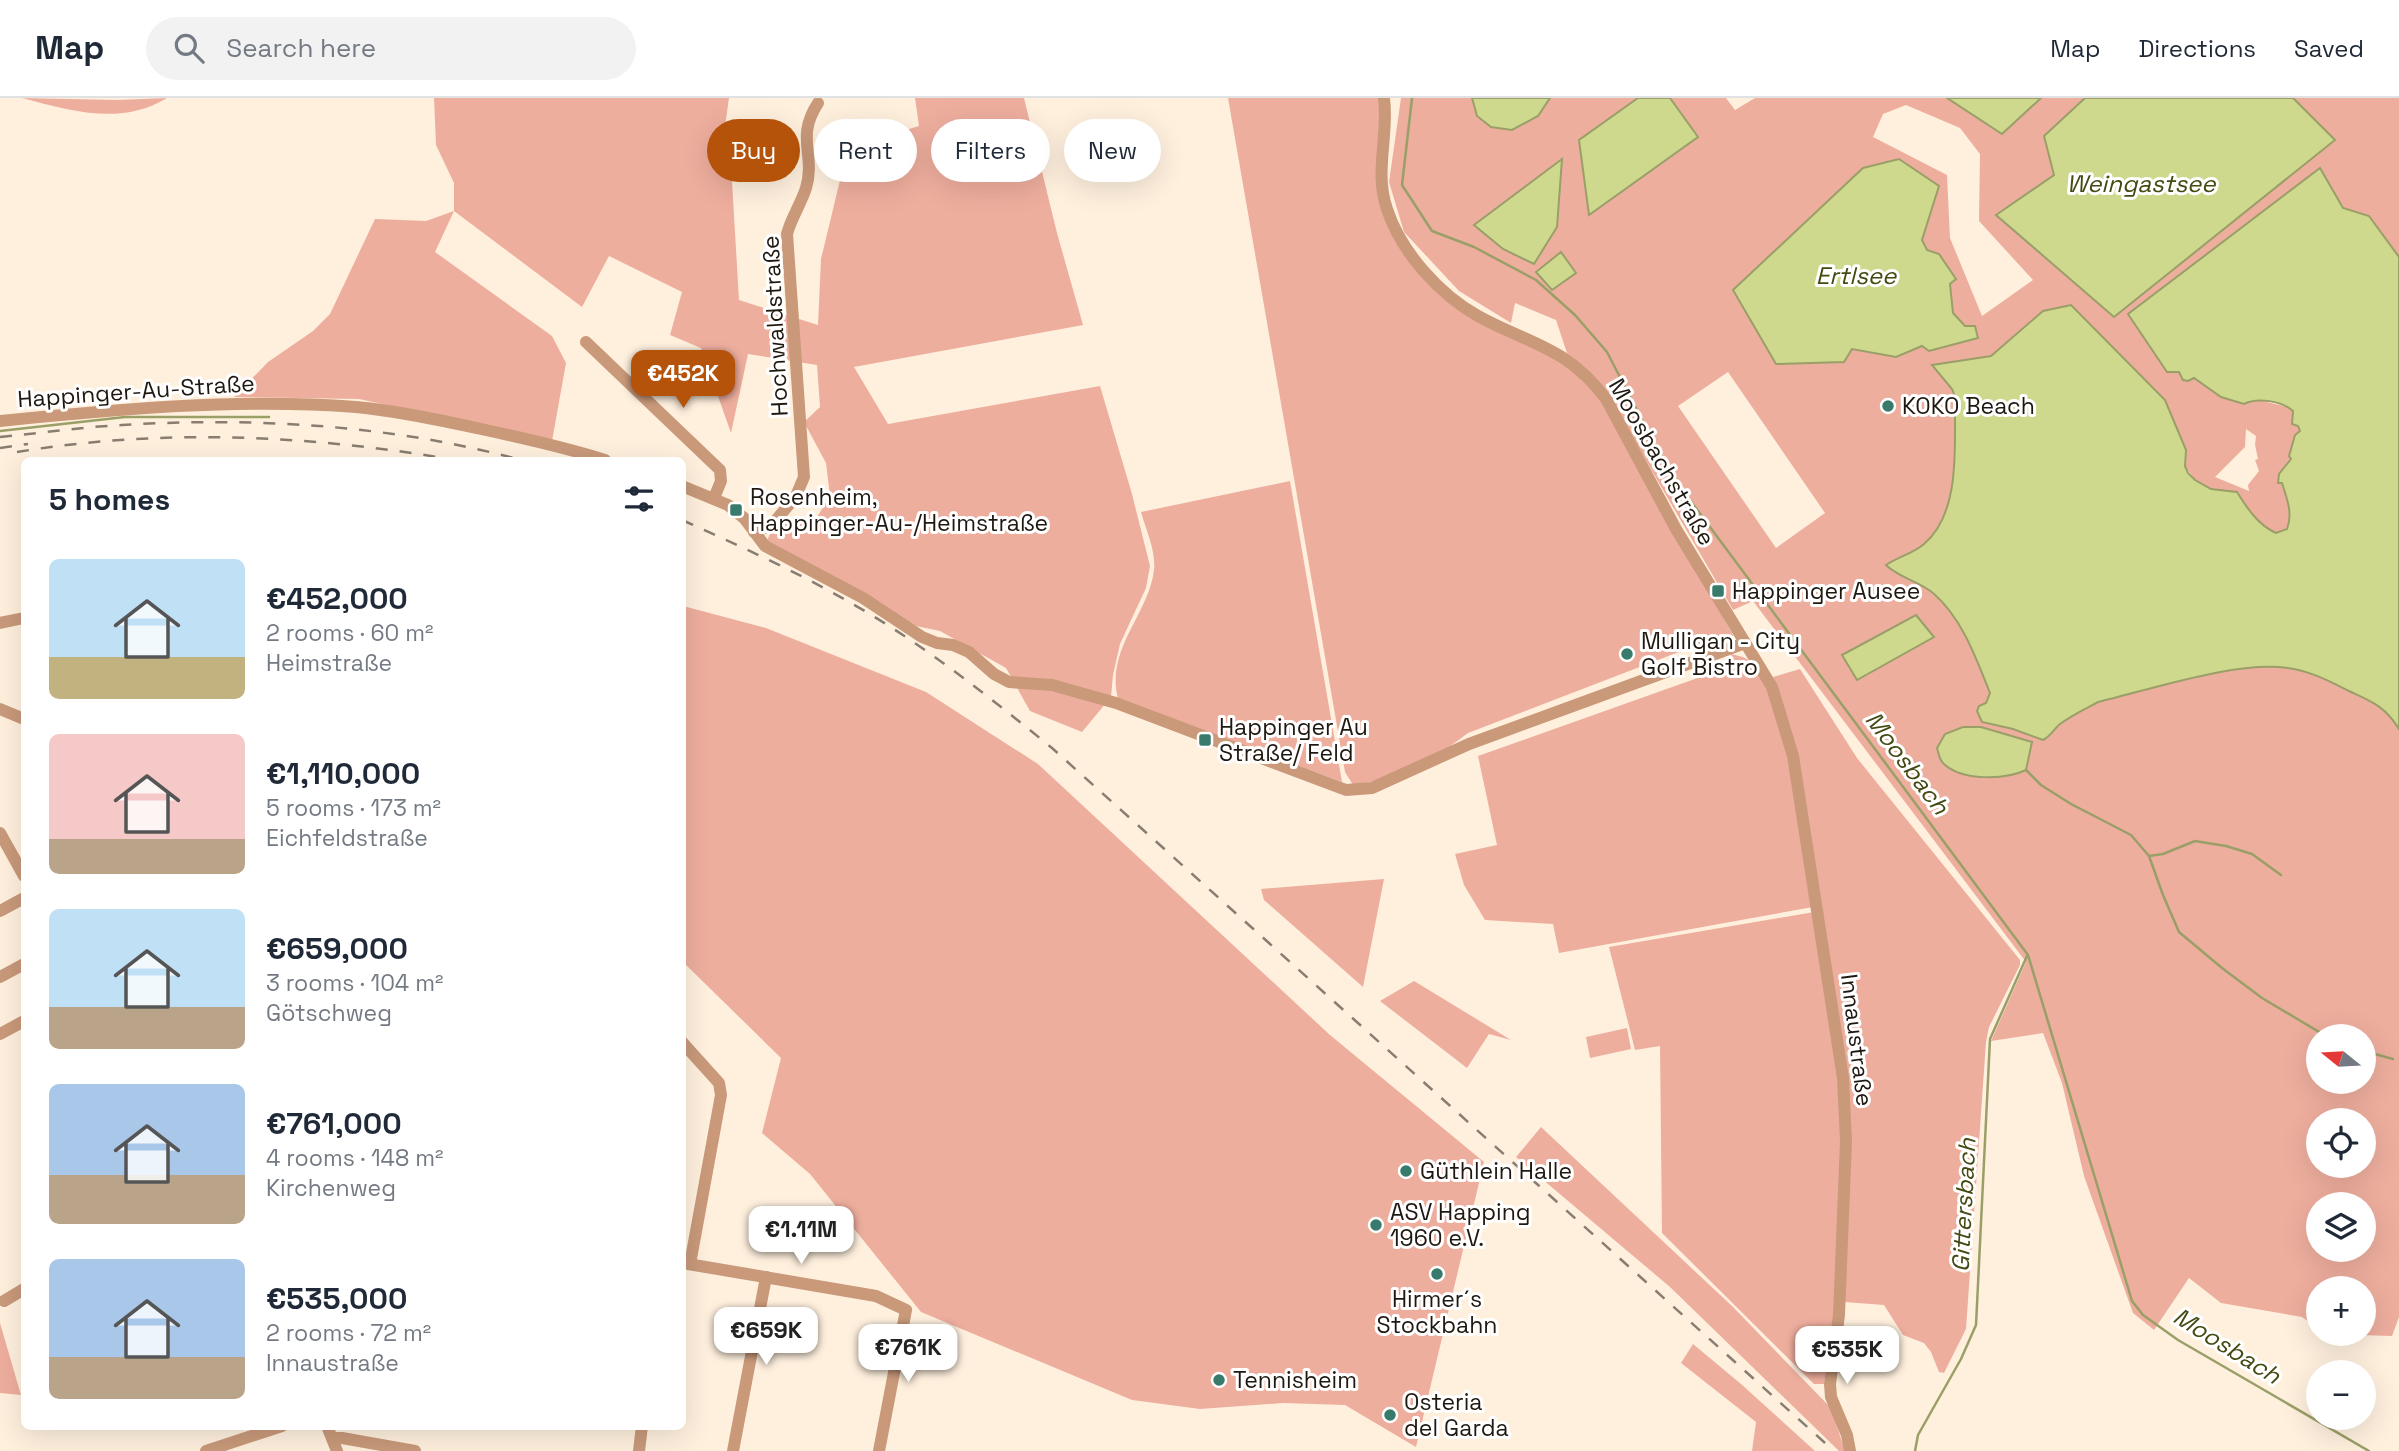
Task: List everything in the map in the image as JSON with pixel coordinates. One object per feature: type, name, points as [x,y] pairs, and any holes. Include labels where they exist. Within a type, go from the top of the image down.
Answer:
[{"type":"street","name":"Moosbachstraße","points":[[1384,98],[1381,178],[1387,208],[1402,239],[1428,274],[1462,306],[1492,323],[1557,352],[1594,383],[1676,529],[1745,643]]},
{"type":"street","name":"Hochwaldstraße","points":[[754,532],[772,525],[796,496],[804,477],[787,234],[806,189],[806,131],[808,117],[817,103]]},
{"type":"street","points":[[586,342],[720,470],[721,481],[714,498]]},
{"type":"street","name":"Happinger-Au-Straße","points":[[0,421],[169,406],[246,403],[354,407],[446,422],[595,457]]},
{"type":"street","points":[[686,488],[714,498],[744,518],[765,546],[863,597],[922,637],[969,652],[994,674],[1009,682],[1052,685],[1116,702],[1346,790],[1372,788],[1469,744],[1745,643]]},
{"type":"street","points":[[0,623],[21,619]]},
{"type":"street","name":"Innaustraße","points":[[1745,643],[1772,687],[1793,756],[1839,1041],[1846,1141],[1839,1315],[1830,1384],[1831,1397],[1847,1435],[1850,1451]]},
{"type":"street","points":[[0,709],[21,718]]},
{"type":"street","points":[[0,833],[21,871]]},
{"type":"street","points":[[0,911],[21,900]]},
{"type":"street","points":[[0,977],[21,966]]},
{"type":"street","points":[[0,1034],[21,1023]]},
{"type":"street","points":[[686,1046],[719,1083],[722,1095],[686,1263],[876,1296],[906,1310],[878,1451]]},
{"type":"street","points":[[733,1451],[765,1277]]},
{"type":"street","points":[[4,1301],[21,1291]]},
{"type":"street","points":[[206,1451],[270,1430]]},
{"type":"street","points":[[639,1451],[642,1430]]},
{"type":"street","points":[[333,1438],[342,1437],[415,1451]]},
{"type":"shaded area","points":[[22,98],[167,98],[150,107],[114,114],[77,111]]},
{"type":"shaded area","points":[[434,98],[729,98],[726,119],[707,119],[707,182],[732,182],[739,300],[818,325],[821,259],[840,182],[917,182],[919,126],[915,98],[1024,98],[1029,119],[931,119],[931,182],[1045,182],[1083,325],[854,367],[888,424],[1100,386],[1150,566],[1146,588],[1120,644],[1111,697],[1082,732],[1030,711],[1006,668],[940,631],[916,626],[769,545],[767,541],[772,529],[782,520],[814,522],[830,496],[826,463],[804,422],[820,407],[817,365],[748,354],[731,433],[701,348],[670,335],[682,292],[609,256],[582,307],[454,211],[454,183],[436,145]]},
{"type":"shaded area","points":[[1228,98],[1381,98],[1380,193],[1437,289],[1566,364],[1601,400],[1733,635],[1732,640],[1718,646],[1715,638],[1468,733],[1414,767],[1353,785],[1345,772]]},
{"type":"shaded area","points":[[1401,98],[1472,98],[1477,116],[1491,127],[1538,116],[1550,98],[1638,98],[1580,140],[1589,215],[1698,136],[1670,98],[1726,98],[1735,110],[1755,98],[1947,98],[2002,134],[2041,98],[2085,98],[2044,136],[2335,140],[2293,98],[2399,98],[2399,257],[2369,216],[2343,209],[2321,169],[2128,314],[2167,372],[2179,372],[2183,380],[2194,378],[2221,397],[2244,404],[2254,399],[2288,407],[2293,411],[2300,432],[2289,456],[2291,458],[2279,474],[2278,483],[2282,483],[2288,506],[2287,528],[2276,533],[2270,530],[2258,521],[2237,492],[2211,489],[2195,480],[2185,466],[2186,450],[2165,400],[2043,311],[1991,356],[1933,365],[1955,397],[1955,455],[1950,495],[1936,530],[1924,544],[1886,565],[1933,594],[1960,627],[1990,693],[1986,703],[1977,711],[1982,722],[2043,740],[2065,721],[2098,702],[2219,672],[2268,667],[2304,671],[2349,690],[2383,710],[2399,729],[2399,1317],[2392,1336],[2376,1336],[2376,1276],[2306,1276],[2306,1320],[2221,1303],[2189,1278],[2154,1330],[2133,1313],[2084,1176],[2062,1083],[2043,1033],[1991,1041],[2026,962],[1753,601],[1733,610],[1603,387],[1567,353],[1556,320],[1515,303],[1511,323],[1459,291],[1404,232],[1389,182]],"holes":[[[1906,105],[1960,128],[1980,154],[1979,221],[2033,280],[1982,316],[1950,238],[1947,175],[1873,137],[1883,114]],[[1925,226],[1922,240],[1927,250],[1955,279],[1950,283],[1953,313],[1965,326],[1896,356],[1852,349]],[[1728,372],[1825,513],[1776,548],[1678,406]],[[2246,429],[2256,436],[2258,459],[2255,460],[2259,471],[2248,485],[2249,491],[2215,477],[2245,447]],[[1933,636],[1857,680],[1843,656]]]},
{"type":"shaded area","points":[[454,211],[435,252],[552,336],[566,363],[552,441],[359,399],[234,397],[268,362],[313,331],[330,314],[375,219],[426,221]]},
{"type":"shaded area","points":[[1290,481],[1342,782],[1118,699],[1117,664],[1144,602],[1154,570],[1152,548],[1141,512]]},
{"type":"shaded area","points":[[686,607],[766,628],[926,692],[1038,764],[1330,1035],[1484,1162],[1416,1447],[1345,1405],[1283,1403],[1200,1409],[1132,1400],[921,1312],[810,1174],[762,1133],[781,1058],[686,965]]},
{"type":"shaded area","points":[[1731,654],[1750,661],[1766,684],[1784,737],[1813,907],[1559,953],[1553,924],[1485,920],[1464,885],[1455,854],[1497,845],[1478,756],[1734,665]]},
{"type":"shaded area","points":[[1800,669],[1857,758],[2020,960],[1989,1027],[1986,1042],[1966,1329],[1944,1373],[1939,1372],[1924,1343],[1903,1335],[1884,1305],[1844,1302],[1849,1138],[1780,696],[1773,677]]},
{"type":"shaded area","points":[[1384,879],[1363,987],[1264,900],[1261,889]]},
{"type":"shaded area","points":[[1814,912],[1835,1045],[1842,1128],[1838,1283],[1824,1384],[1814,1384],[1662,1233],[1660,1046],[1635,1050],[1609,947]]},
{"type":"shaded area","points":[[1414,981],[1511,1040],[1489,1034],[1467,1068],[1380,1001]]},
{"type":"shaded area","points":[[1627,1028],[1631,1049],[1590,1058],[1586,1037]]},
{"type":"shaded area","points":[[1541,1127],[1732,1306],[1831,1408],[1845,1451],[1839,1451],[1670,1287],[1516,1157]]},
{"type":"shaded area","points":[[0,1323],[21,1395],[0,1393]]},
{"type":"shaded area","points":[[1693,1344],[1815,1451],[1752,1451],[1756,1422],[1681,1363]]},
{"type":"water","points":[[1472,98],[1550,98],[1538,116],[1512,130],[1491,127],[1477,116]]},
{"type":"water","points":[[1638,98],[1670,98],[1698,137],[1589,215],[1579,140]]},
{"type":"water","points":[[1947,98],[2041,98],[2002,134]]},
{"type":"water","name":"Weingastsee","points":[[2085,98],[2293,98],[2335,140],[2114,317],[1996,215],[2054,175],[2044,136]]},
{"type":"water","points":[[1562,159],[1557,227],[1534,264],[1503,249],[1474,225]]},
{"type":"water","name":"Ertlsee","points":[[1899,159],[1939,186],[1922,240],[1927,250],[1939,254],[1956,279],[1950,284],[1953,313],[1965,326],[1975,326],[1978,338],[1929,351],[1922,346],[1896,357],[1852,349],[1844,362],[1776,364],[1733,290],[1863,168]]},
{"type":"water","name":"Happinger Ausee","points":[[2320,168],[2343,208],[2369,216],[2399,257],[2399,729],[2389,715],[2365,698],[2312,674],[2296,669],[2268,667],[2219,672],[2098,702],[2065,721],[2043,740],[1982,722],[1977,711],[1979,706],[1986,703],[1990,693],[1960,626],[1933,593],[1886,565],[1924,544],[1945,514],[1950,495],[1955,455],[1955,397],[1952,389],[1932,365],[1991,356],[2043,311],[2071,305],[2165,400],[2186,450],[2185,466],[2188,473],[2211,489],[2237,492],[2254,516],[2270,530],[2276,533],[2287,529],[2289,506],[2282,483],[2278,483],[2279,474],[2291,459],[2289,456],[2295,435],[2300,431],[2298,426],[2292,424],[2293,411],[2269,401],[2244,404],[2221,397],[2194,378],[2183,380],[2179,372],[2167,372],[2128,314]]},
{"type":"water","points":[[1561,252],[1576,273],[1552,290],[1536,272]]},
{"type":"water","points":[[1916,615],[1934,637],[1857,680],[1842,655]]},
{"type":"water","points":[[1963,727],[1981,727],[2032,742],[2026,770],[2007,776],[1984,777],[1952,770],[1941,761],[1937,748],[1945,734]]},
{"type":"waterway","name":"Moosbach","points":[[1412,98],[1402,185],[1432,231],[1474,247],[1536,280],[1575,315],[1607,352],[1655,445],[1681,488],[2028,955],[2132,1301],[2143,1315],[2178,1340],[2369,1451]]},
{"type":"waterway","points":[[0,431],[125,417],[269,417]]},
{"type":"waterway","points":[[2026,770],[2041,785],[2071,804],[2131,835],[2149,856],[2179,932],[2262,998],[2306,1024]]},
{"type":"waterway","points":[[2149,856],[2163,854],[2195,841],[2252,854],[2281,875]]},
{"type":"waterway","name":"Gittersbach","points":[[1915,1451],[1918,1435],[1961,1359],[1976,1325],[1990,1039],[2027,956]]},
{"type":"waterway","points":[[2376,1054],[2393,1059]]},
{"type":"railway","points":[[0,437],[122,425],[273,423],[374,431],[509,457]]},
{"type":"railway","points":[[17,452],[72,444],[182,437],[292,440],[437,457]]},
{"type":"railway","points":[[0,448],[28,444]]},
{"type":"railway","points":[[686,522],[789,570],[878,619],[954,671],[1052,748],[1834,1451]]},
{"type":"place","name":"KOKO Beach","points":[[1888,406]]},
{"type":"place","name":"Rosenheim, Happinger-Au-/Heimstraße","points":[[736,510]]},
{"type":"place","name":"Happinger Ausee","points":[[1718,591]]},
{"type":"place","name":"Mulligan - City Golf Bistro","points":[[1627,654]]},
{"type":"place","name":"Happinger Au Straße/ Feld","points":[[1205,740]]},
{"type":"place","name":"Güthlein Halle","points":[[1406,1171]]},
{"type":"place","name":"ASV Happing 1960 e.V.","points":[[1376,1225]]},
{"type":"place","name":"Hirmer´s Stockbahn","points":[[1437,1274]]},
{"type":"place","name":"Tennisheim","points":[[1219,1380]]},
{"type":"place","name":"Osteria del Garda","points":[[1390,1415]]}]
